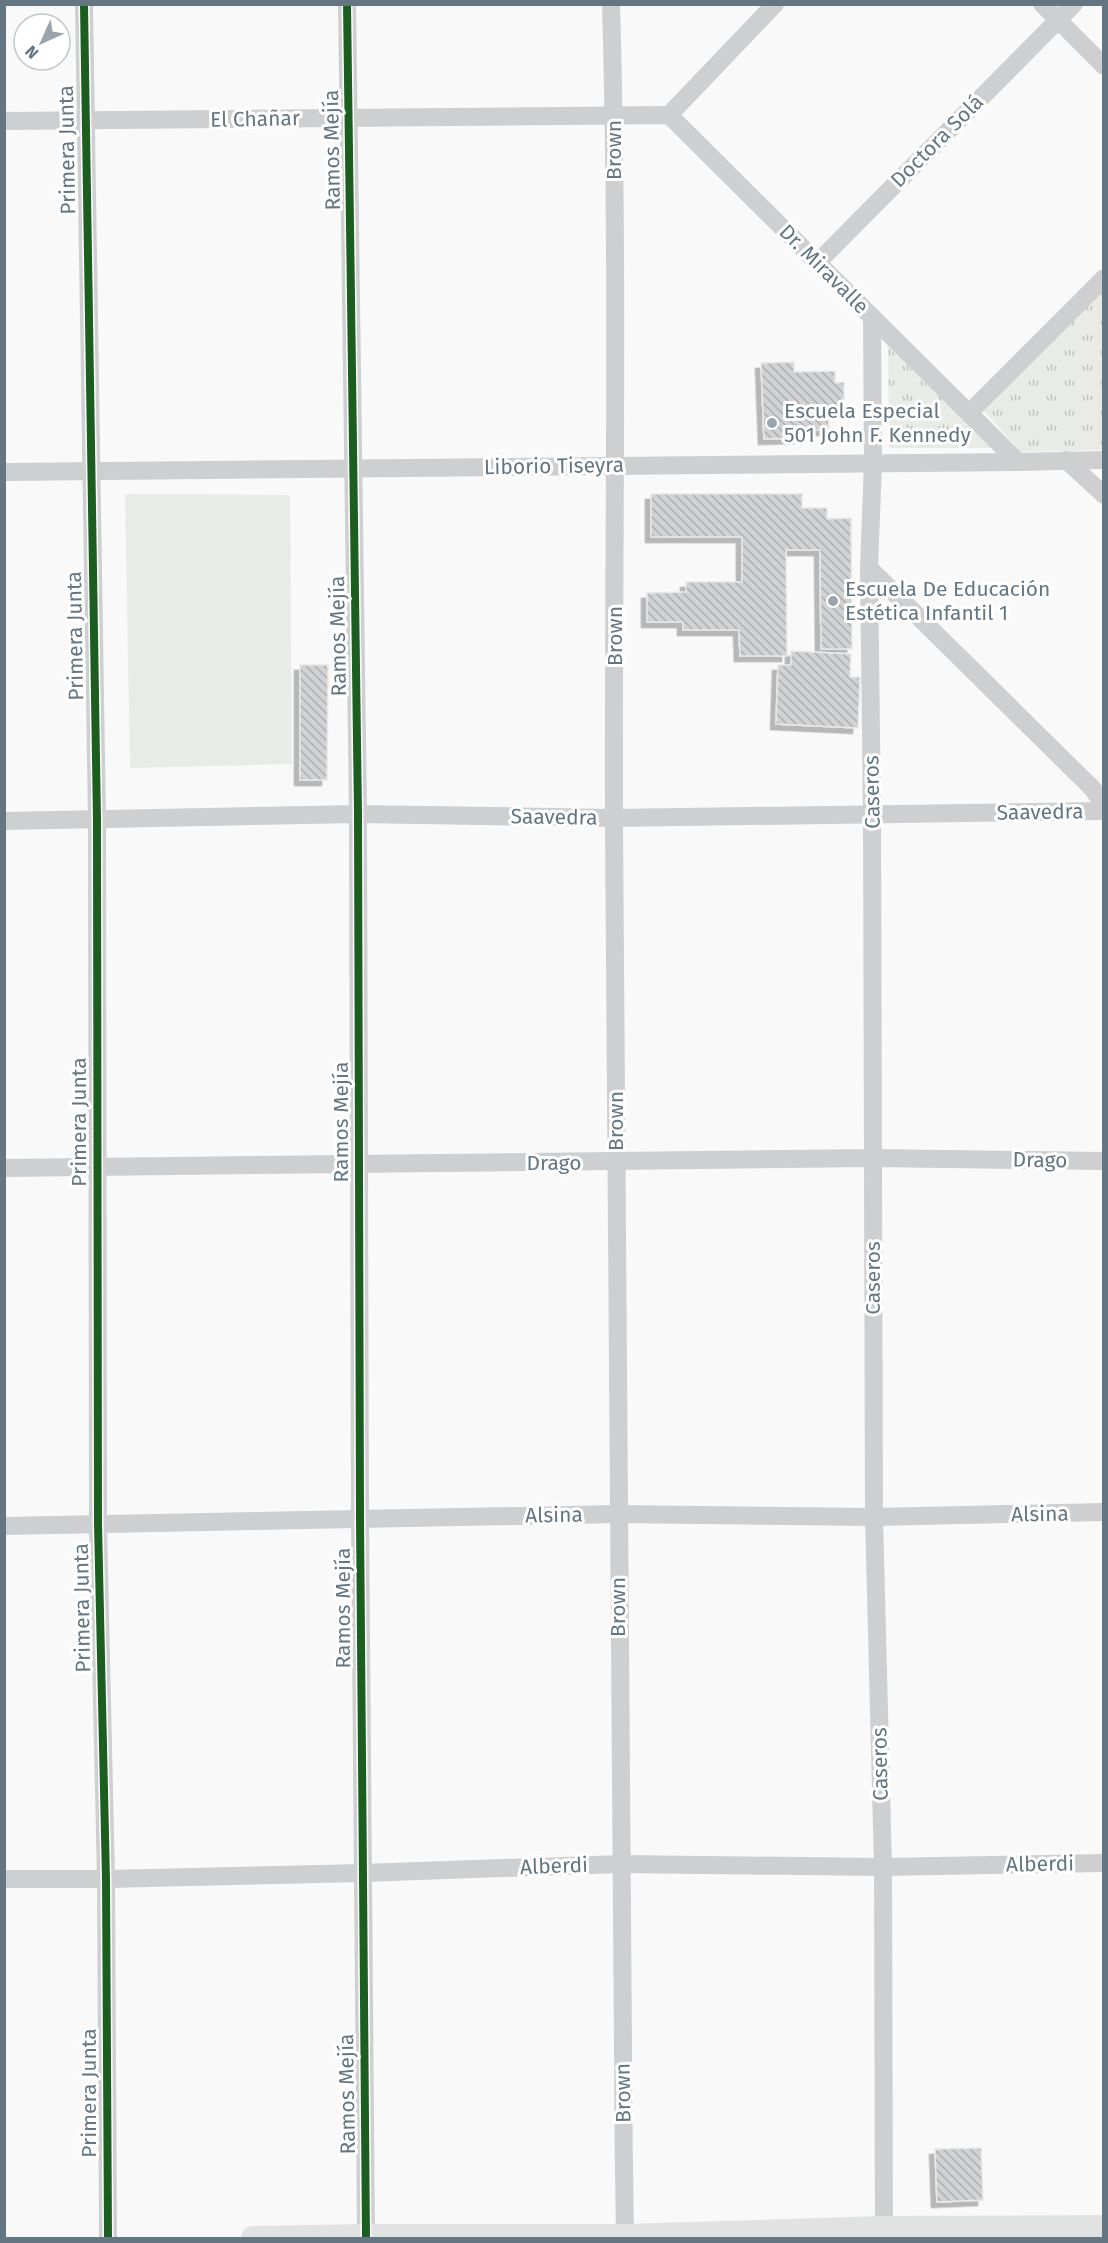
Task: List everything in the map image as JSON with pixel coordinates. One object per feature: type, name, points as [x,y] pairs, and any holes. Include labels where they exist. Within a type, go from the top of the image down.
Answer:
[{"type":"main road","points":[[253,2238],[625,2237],[1104,2227]]},
{"type":"street","name":"Primera Junta","points":[[84,4],[97,821],[98,1524],[106,1879],[108,2238]]},
{"type":"street","name":"Ramos Mejía","points":[[347,4],[358,814],[360,1518],[366,2237]]},
{"type":"street","name":"Brown","points":[[611,4],[616,465],[614,818],[617,1514],[625,2237]]},
{"type":"street","points":[[614,117],[669,115],[776,4]]},
{"type":"street","points":[[1042,4],[1104,66]]},
{"type":"street","name":"Doctora Solá","points":[[817,263],[1074,4]]},
{"type":"street","name":"Dr. Miravalle","points":[[669,115],[1018,462]]},
{"type":"street","name":"El Chañar","points":[[4,121],[614,117]]},
{"type":"street","points":[[969,413],[1104,278]]},
{"type":"street","name":"Caseros","points":[[872,317],[873,463],[869,568],[874,1516],[882,1867],[884,2233]]},
{"type":"street","points":[[1066,460],[1104,495]]},
{"type":"street","name":"Liborio Tiseyra","points":[[4,472],[1104,460]]},
{"type":"street","points":[[869,568],[1093,789],[1104,806]]},
{"type":"street","name":"Saavedra","points":[[4,821],[97,821],[358,814],[614,818],[1104,811]]},
{"type":"street","name":"Drago","points":[[4,1168],[872,1158],[1104,1161]]},
{"type":"street","name":"Alsina","points":[[4,1526],[617,1514],[874,1516],[1104,1512]]},
{"type":"street","name":"Alberdi","points":[[4,1879],[363,1873],[620,1864],[882,1867],[1104,1863]]},
{"type":"green space","points":[[1103,291],[1103,450],[1021,452],[984,411]]},
{"type":"green space","points":[[888,346],[992,448],[889,448]]},
{"type":"green space","points":[[125,494],[290,495],[292,764],[130,768]]},
{"type":"building","points":[[794,362],[794,372],[835,371],[835,383],[844,382],[844,407],[828,408],[829,430],[799,430],[799,438],[764,439],[761,363]]},
{"type":"building","points":[[651,494],[802,494],[802,508],[827,508],[827,519],[851,518],[852,649],[821,649],[820,550],[786,550],[787,656],[740,656],[739,630],[683,630],[683,622],[647,622],[647,593],[686,592],[686,582],[742,582],[742,537],[651,537]]},
{"type":"building","points":[[791,651],[851,654],[850,677],[860,677],[858,728],[776,724],[778,665],[791,665]]},
{"type":"building","points":[[300,665],[328,665],[327,780],[300,780]]},
{"type":"building","points":[[981,2148],[983,2200],[937,2202],[935,2149]]},
{"type":"cycle path","points":[[84,4],[97,821],[98,1524],[106,1879],[108,2238]]},
{"type":"cycle path","points":[[347,4],[358,814],[360,1518],[366,2238]]},
{"type":"place","name":"Escuela Especial 501 John F. Kennedy","points":[[772,423]]},
{"type":"place","name":"Escuela De Educación Estética Infantil 1","points":[[833,601]]}]
